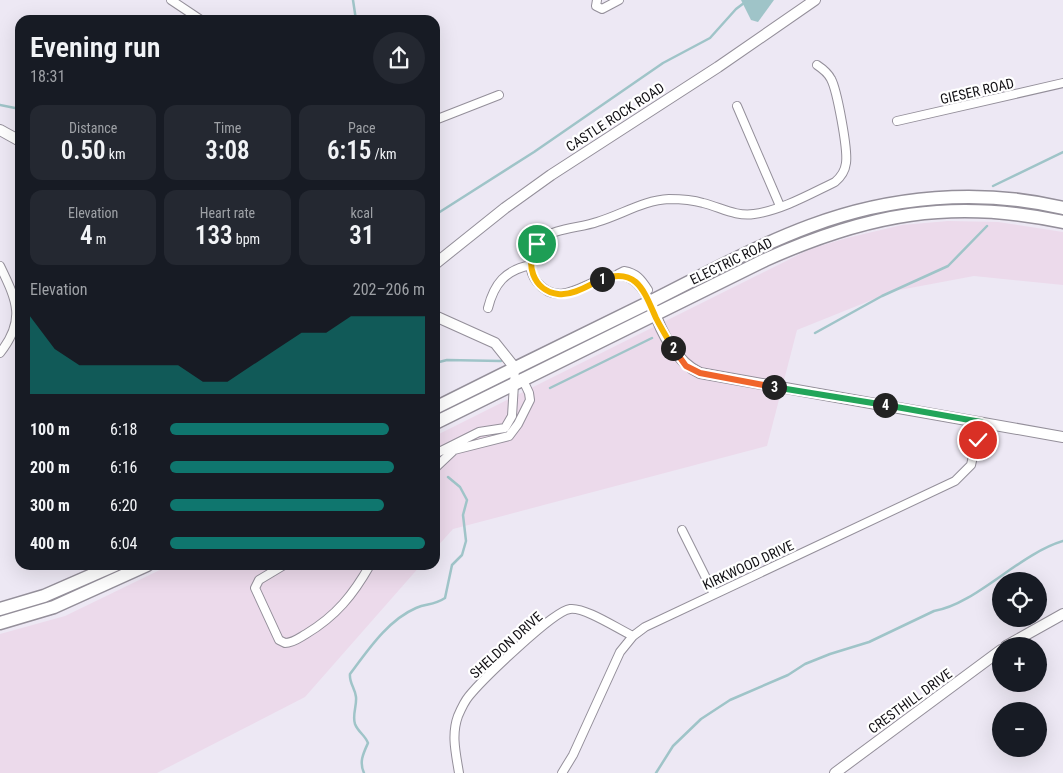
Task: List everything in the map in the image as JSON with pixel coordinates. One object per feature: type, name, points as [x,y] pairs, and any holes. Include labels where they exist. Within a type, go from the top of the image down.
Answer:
[{"type":"main road","name":"ELECTRIC ROAD","points":[[440,406],[795,232],[871,207],[906,201],[956,197],[1023,200],[1063,208]]},
{"type":"main road","name":"ELECTRIC ROAD","points":[[440,421],[803,243],[876,220],[935,211],[962,210],[1014,213],[1063,222]]},
{"type":"main road","points":[[0,609],[51,593],[104,570]]},
{"type":"main road","points":[[0,623],[63,604],[136,570]]},
{"type":"street","points":[[171,0],[194,15]]},
{"type":"street","points":[[597,0],[596,6],[602,9],[617,0]]},
{"type":"street","name":"CASTLE ROCK ROAD","points":[[440,260],[486,222],[551,175],[718,67],[815,0]]},
{"type":"street","points":[[817,66],[826,72],[833,84],[846,164],[840,177],[835,182],[762,212],[742,215],[696,201],[667,199],[652,202],[601,221],[547,236],[534,248],[531,264],[537,283],[545,289],[558,294],[573,292],[602,278],[617,275],[624,271],[632,272],[641,278],[648,291],[655,315],[678,357],[686,366],[700,373],[1063,437]]},
{"type":"street","name":"GIESER ROAD","points":[[897,121],[1063,83]]},
{"type":"street","points":[[440,118],[499,95]]},
{"type":"street","points":[[738,106],[780,206]]},
{"type":"street","points":[[0,130],[15,138]]},
{"type":"street","points":[[488,308],[491,296],[500,280],[513,269],[531,264]]},
{"type":"street","points":[[0,266],[13,293],[15,306]]},
{"type":"street","points":[[440,318],[495,342],[515,368],[520,382],[529,393],[530,400],[518,424],[509,436],[454,450],[440,463]]},
{"type":"street","points":[[0,354],[13,334],[15,327]]},
{"type":"street","points":[[440,452],[479,432],[505,428],[512,416],[512,395],[520,382]]},
{"type":"street","name":"KIRKWOOD DRIVE","points":[[562,773],[573,755],[620,652],[632,636],[645,627],[955,481],[971,465],[981,422]]},
{"type":"street","points":[[682,530],[714,594]]},
{"type":"street","points":[[276,570],[259,580],[255,588],[279,640],[285,643],[297,639],[326,621],[353,593],[367,570]]},
{"type":"street","name":"SHELDON DRIVE","points":[[458,773],[454,746],[455,729],[468,697],[558,615],[569,609],[581,610],[632,636]]},
{"type":"street","points":[[1022,637],[1063,614]]},
{"type":"street","name":"CRESTHILL DRIVE","points":[[835,773],[992,657]]},
{"type":"shaded area","points":[[741,0],[774,0],[758,22],[751,20]]},
{"type":"shaded area","points":[[948,221],[998,222],[1063,232],[1063,285],[974,276],[894,291],[797,330],[767,446],[453,529],[440,543],[440,434],[810,249],[902,225]]},
{"type":"shaded area","points":[[160,570],[417,570],[305,697],[157,773],[0,773],[0,634],[65,616]]},
{"type":"waterway","points":[[353,0],[355,15]]},
{"type":"waterway","points":[[440,212],[534,152],[663,63],[710,38],[736,9],[748,0]]},
{"type":"waterway","points":[[0,105],[15,108]]},
{"type":"waterway","points":[[993,186],[1063,152]]},
{"type":"waterway","points":[[815,333],[882,296],[948,266],[987,226]]},
{"type":"waterway","points":[[550,388],[652,338]]},
{"type":"waterway","points":[[440,362],[447,360],[501,361]]},
{"type":"waterway","points":[[364,773],[363,754],[368,743],[355,724],[356,697],[350,680],[350,674],[379,636],[396,620],[416,608],[445,598],[452,565],[462,555],[466,541],[463,515],[467,500],[460,487],[448,477]]},
{"type":"waterway","points":[[656,773],[673,746],[701,719],[730,700],[788,675],[805,664],[869,642],[934,611],[950,607],[982,589],[1030,556],[1063,541]]},
{"type":"route","points":[[537,244],[531,256],[531,270],[537,283],[551,292],[558,294],[573,292],[602,278],[613,275],[624,276],[636,282],[650,302],[658,322],[678,357],[691,369],[723,378],[981,422],[978,440]]}]
